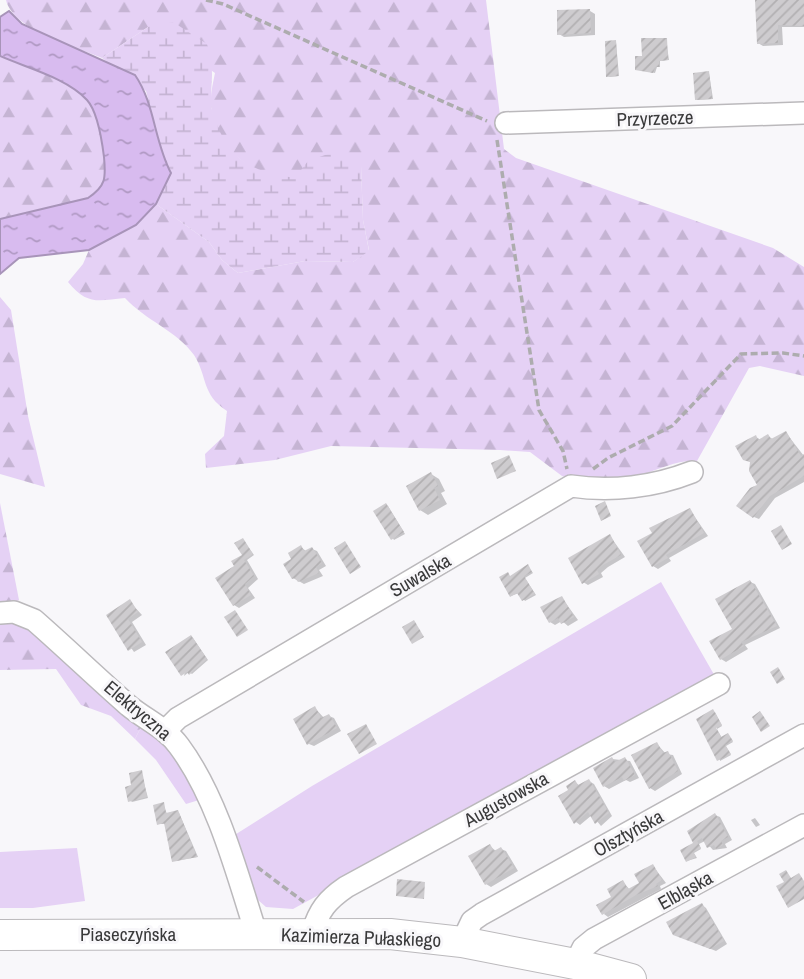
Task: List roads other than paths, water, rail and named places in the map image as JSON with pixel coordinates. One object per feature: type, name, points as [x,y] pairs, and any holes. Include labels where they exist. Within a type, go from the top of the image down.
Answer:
[{"type":"main road","name":"Kazimierza Pułaskiego","points":[[256,933],[315,923],[462,942],[575,964],[631,979]]},
{"type":"main road","name":"Piaseczyńska","points":[[0,935],[256,933]]},
{"type":"street","name":"Przyrzecze","points":[[500,124],[804,113]]},
{"type":"street","name":"Suwalska","points":[[166,730],[178,718],[570,486],[594,490],[643,486],[692,472]]},
{"type":"street","name":"Elektryczna","points":[[0,613],[14,612],[34,620],[130,707],[166,730],[185,754],[203,788],[232,857],[256,933]]},
{"type":"street","name":"Augustowska","points":[[315,923],[327,900],[346,887],[719,684]]},
{"type":"street","name":"Olsztyńska","points":[[462,942],[472,921],[482,914],[804,735]]},
{"type":"street","name":"Elbląska","points":[[575,964],[583,948],[594,939],[804,825]]},
{"type":"water","points":[[9,11],[22,24],[135,75],[147,98],[171,173],[156,204],[136,225],[89,250],[19,258],[0,274],[0,219],[88,198],[102,185],[105,171],[99,127],[87,100],[58,80],[0,56],[0,17]]}]
